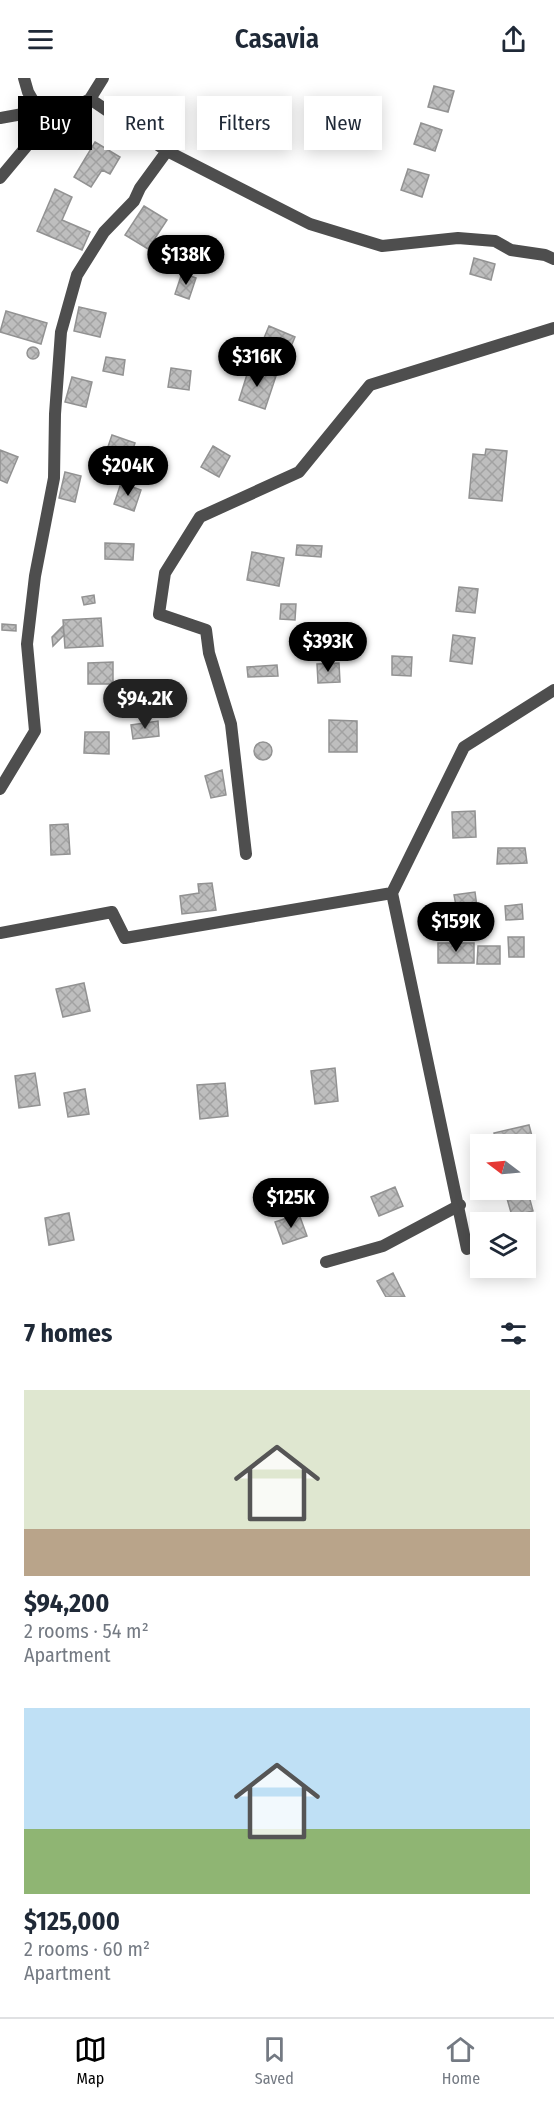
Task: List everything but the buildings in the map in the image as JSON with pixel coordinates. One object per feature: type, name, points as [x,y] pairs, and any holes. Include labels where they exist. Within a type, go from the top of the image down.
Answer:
[{"type":"street","points":[[24,78],[30,96]]},
{"type":"street","points":[[92,96],[103,78]]},
{"type":"street","points":[[92,100],[167,151],[310,224],[382,246],[458,238],[495,241],[511,250],[545,255],[554,259]]},
{"type":"street","points":[[0,118],[18,115]]},
{"type":"street","points":[[0,178],[23,150]]},
{"type":"street","points":[[0,789],[35,731],[27,644],[35,576],[54,478],[55,414],[61,332],[77,275],[104,232],[134,201],[140,188],[167,151]]},
{"type":"street","points":[[246,854],[231,724],[209,653],[206,630],[159,615],[165,573],[200,517],[299,472],[370,385],[554,328]]},
{"type":"street","points":[[467,1249],[460,1205],[392,894],[464,747],[554,690]]},
{"type":"street","points":[[0,933],[112,912],[125,938],[392,894]]},
{"type":"street","points":[[326,1262],[382,1246],[460,1205]]}]
